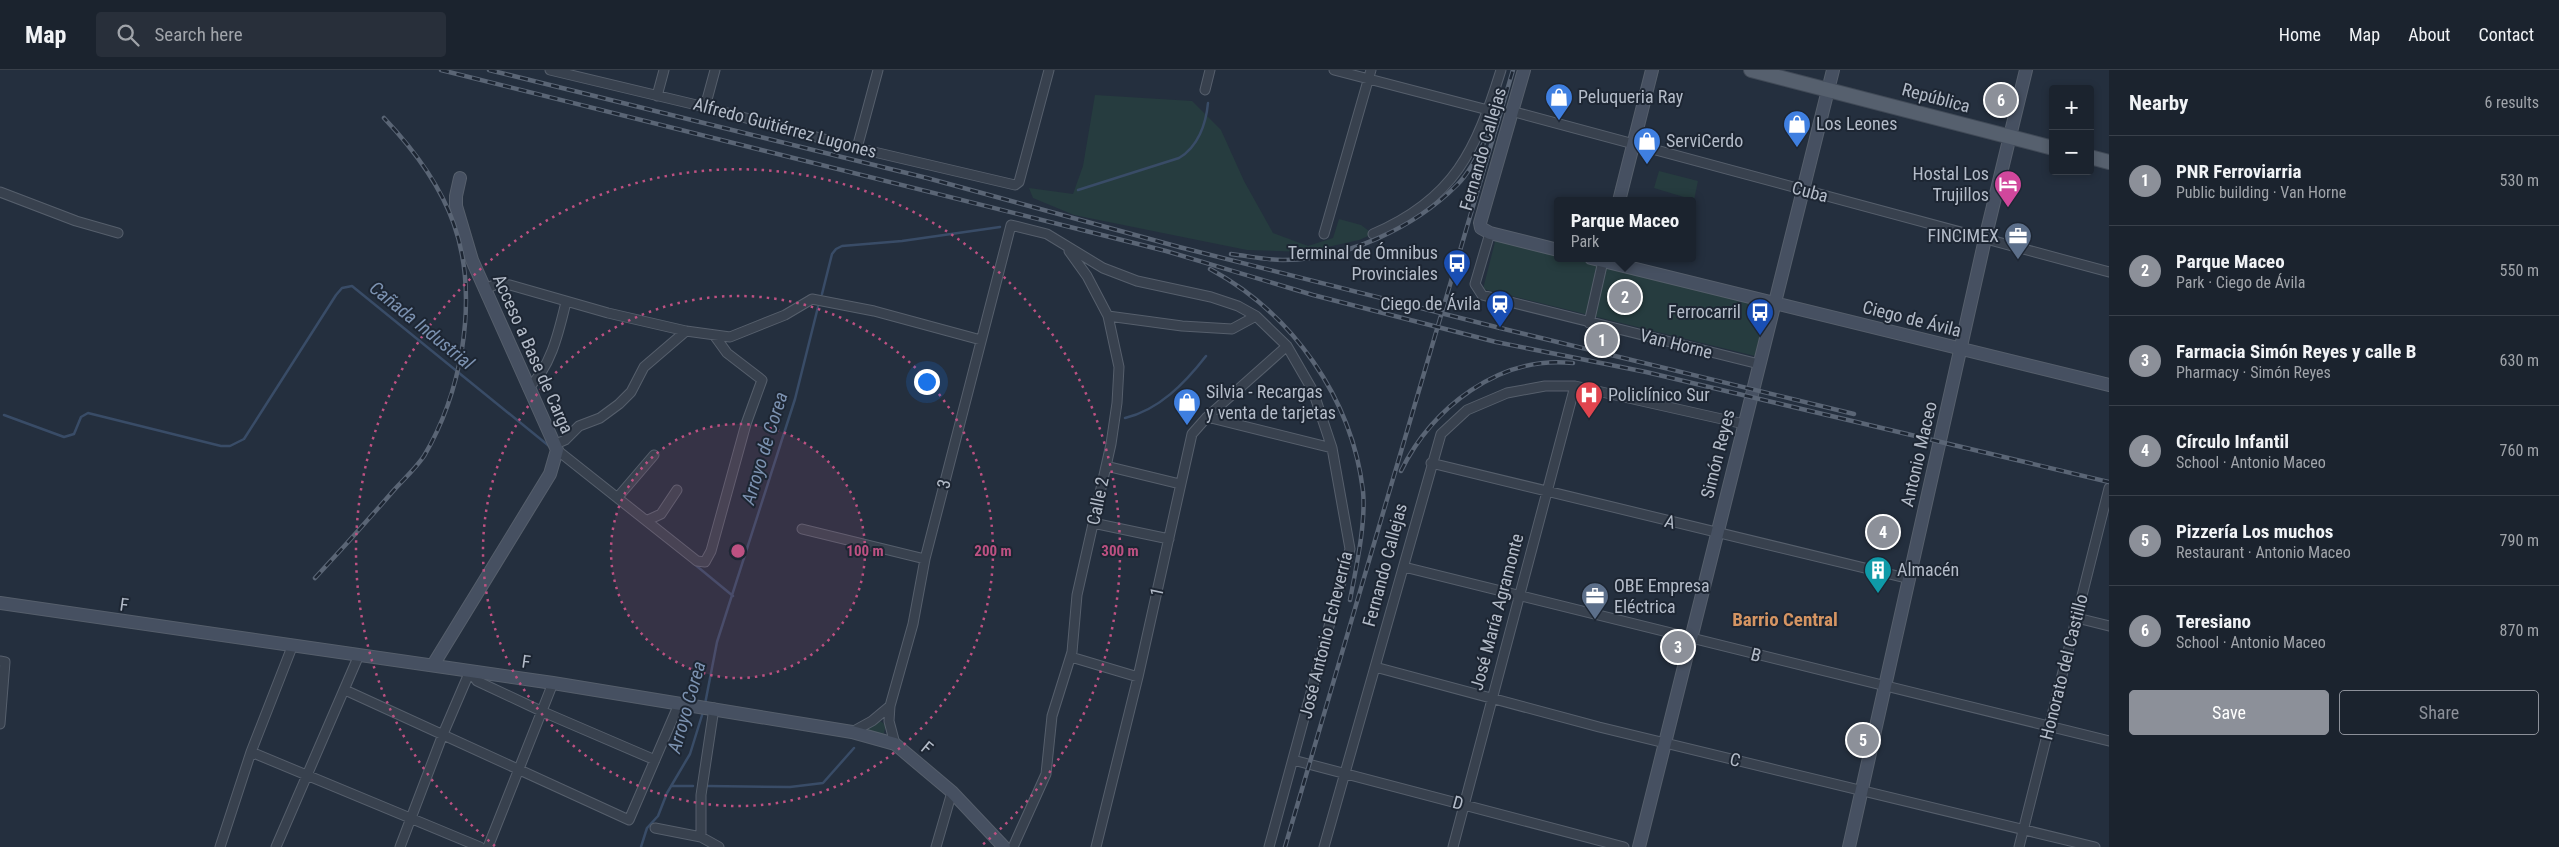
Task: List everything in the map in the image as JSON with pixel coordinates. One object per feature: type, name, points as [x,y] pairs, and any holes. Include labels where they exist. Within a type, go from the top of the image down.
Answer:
[{"type":"main road","name":"República","points":[[1751,70],[2049,147]]},
{"type":"main road","points":[[2094,158],[2109,162]]},
{"type":"street","name":"Alfredo Guitiérrez Lugones","points":[[550,70],[705,107],[857,148],[1015,185],[1019,182],[1049,70]]},
{"type":"street","points":[[657,96],[664,70]]},
{"type":"street","points":[[705,107],[715,70]]},
{"type":"street","points":[[857,148],[878,70]]},
{"type":"street","points":[[1205,90],[1210,70]]},
{"type":"street","points":[[1334,70],[1370,75],[1488,110]]},
{"type":"street","points":[[1373,234],[1407,217],[1441,191],[1468,156],[1488,110],[1501,70]]},
{"type":"street","name":"Fernando Callejas","points":[[1490,234],[1481,228],[1480,223],[1524,70]]},
{"type":"street","points":[[1619,197],[1652,70]]},
{"type":"street","name":"Simón Reyes","points":[[1639,847],[1833,70]]},
{"type":"street","name":"Antonio Maceo","points":[[1849,847],[1985,239],[2026,70]]},
{"type":"street","points":[[1324,234],[1370,75]]},
{"type":"street","name":"Cuba","points":[[1511,112],[2109,272]]},
{"type":"street","name":"Acceso a Base de Carga","points":[[434,665],[550,474],[556,447],[472,260],[456,206],[460,178]]},
{"type":"street","points":[[0,192],[76,221],[118,234]]},
{"type":"street","name":"3","points":[[895,744],[889,721],[890,706],[913,624],[925,559],[1011,225],[1047,234],[1066,246]]},
{"type":"street","points":[[1490,234],[1554,249]]},
{"type":"street","name":"Van Horne","points":[[1490,234],[1475,284],[1482,295],[1759,364]]},
{"type":"street","points":[[1066,246],[1103,268],[1136,281],[1211,297],[1238,306],[1256,316],[1287,346]]},
{"type":"street","name":"Calle 2","points":[[1013,847],[1046,774],[1052,716],[1071,657],[1077,595],[1114,433],[1119,366],[1108,316],[1087,276],[1066,246]]},
{"type":"street","points":[[1589,323],[1599,262]]},
{"type":"street","name":"Ciego de Ávila","points":[[1611,262],[2109,385]]},
{"type":"street","points":[[484,289],[497,284],[510,285],[566,302],[686,331],[730,336],[785,315],[812,299],[874,311],[981,340]]},
{"type":"street","points":[[528,388],[537,381],[548,362],[566,302]]},
{"type":"street","points":[[1108,316],[1182,326],[1232,329],[1256,316]]},
{"type":"street","points":[[686,331],[644,367],[631,392],[619,404],[600,418],[579,426],[556,447],[697,560],[705,562],[711,550],[746,424],[762,380],[727,353],[714,335]]},
{"type":"street","name":"1","points":[[1096,847],[1138,677],[1192,434],[1207,417],[1287,346]]},
{"type":"street","name":"José Antonio Echeverría","points":[[1270,844],[1350,549],[1332,448],[1313,392],[1287,346]]},
{"type":"street","name":"Fernando Callejas","points":[[1324,847],[1441,434],[1467,410],[1507,392],[1545,386],[1575,386],[1744,424]]},
{"type":"street","name":"José María Agramonte","points":[[1453,847],[1575,386]]},
{"type":"street","points":[[1207,417],[1332,448]]},
{"type":"street","points":[[618,497],[654,454]]},
{"type":"street","name":"A","points":[[1431,464],[1910,579]]},
{"type":"street","points":[[1106,466],[1180,484]]},
{"type":"street","name":"Honorato del Castillo","points":[[2019,847],[2109,488]]},
{"type":"street","points":[[648,520],[661,514],[677,490]]},
{"type":"street","points":[[1093,523],[1169,539]]},
{"type":"street","points":[[802,529],[925,559]]},
{"type":"street","name":"B","points":[[1404,567],[2109,742]]},
{"type":"street","name":"F","points":[[0,603],[292,647],[434,665],[553,683],[852,732],[895,744],[952,792],[1004,847]]},
{"type":"street","points":[[2076,618],[2109,626]]},
{"type":"street","points":[[220,847],[251,752],[292,647]]},
{"type":"street","points":[[276,847],[359,655]]},
{"type":"street","points":[[1071,657],[1138,677]]},
{"type":"street","points":[[0,723],[2,662]]},
{"type":"street","name":"C","points":[[1375,667],[1664,743],[2095,847]]},
{"type":"street","points":[[400,847],[443,734],[470,671],[478,681],[541,712],[655,760]]},
{"type":"street","points":[[488,847],[553,683]]},
{"type":"street","points":[[345,690],[629,820],[678,704]]},
{"type":"street","points":[[852,732],[872,721],[890,706]]},
{"type":"street","points":[[700,837],[701,795],[714,708]]},
{"type":"street","points":[[251,752],[480,847]]},
{"type":"street","name":"D","points":[[1293,760],[1624,847]]},
{"type":"street","points":[[936,847],[952,792]]},
{"type":"street","points":[[655,828],[700,837],[719,847]]},
{"type":"green space","points":[[1095,95],[1192,101],[1221,130],[1244,181],[1273,233],[1308,246],[1333,238],[1339,219],[1361,225],[1373,234],[1359,240],[1305,252],[1247,250],[1074,215],[1033,198],[1029,188],[1073,194],[1083,166]]},
{"type":"green space","points":[[1659,171],[1698,181],[1695,197],[1684,197],[1654,188]]},
{"type":"green space","points":[[1496,238],[1554,252],[1554,262],[1595,262],[1767,305],[1755,356],[1483,289]]},
{"type":"green space","points":[[877,719],[886,725],[882,735],[864,729]]},
{"type":"waterway","name":"Arroyo de Corea","points":[[1078,190],[1179,158],[1191,148],[1200,134],[1208,103]]},
{"type":"waterway","name":"Arroyo de Corea","points":[[822,294],[832,254],[842,246],[902,241],[1000,227]]},
{"type":"waterway","name":"Cañada Industrial","points":[[4,415],[64,437],[74,434],[81,417],[88,413],[221,446],[230,446],[244,439],[336,295],[342,288],[352,286],[549,446]]},
{"type":"waterway","name":"Arroyo de Corea","points":[[705,704],[717,642],[795,399],[818,307]]},
{"type":"waterway","points":[[1125,418],[1149,409],[1160,402],[1180,385],[1206,356]]},
{"type":"waterway","name":"Cañada Industrial","points":[[693,563],[733,596]]},
{"type":"waterway","name":"Arroyo Corea","points":[[641,847],[647,828],[658,816],[667,793],[690,754],[703,712]]},
{"type":"waterway","points":[[708,786],[790,787],[823,783],[854,748]]},
{"type":"waterway","points":[[672,786],[693,786]]},
{"type":"railway","points":[[441,70],[1166,251],[1313,295],[1496,342],[1646,372],[2109,482]]},
{"type":"railway","points":[[489,70],[927,178],[1179,247],[1500,328],[1854,414]]},
{"type":"railway","points":[[1285,847],[1513,70]]},
{"type":"railway","points":[[315,578],[424,456],[448,404],[462,349],[466,314],[466,282],[462,252],[454,224],[427,170],[384,118]]},
{"type":"railway","points":[[1231,254],[1277,260],[1307,259],[1354,248],[1377,239],[1420,215],[1440,201],[1457,185],[1471,167],[1489,133]]},
{"type":"railway","points":[[1210,269],[1240,287],[1267,309],[1292,334],[1313,362],[1331,391],[1346,423],[1357,457],[1364,504],[1360,546],[1350,600]]},
{"type":"railway","points":[[1401,471],[1414,448],[1431,426],[1471,390],[1494,377],[1519,368],[1546,363],[1573,363]]},
{"type":"place","name":"Teresiano","points":[[2001,100]]},
{"type":"place","name":"Peluqueria Ray","points":[[1559,121]]},
{"type":"place","name":"Los Leones","points":[[1797,148]]},
{"type":"place","name":"ServiCerdo","points":[[1647,165]]},
{"type":"place","name":"Hostal Los Trujillos","points":[[2008,208]]},
{"type":"place","name":"FINCIMEX","points":[[2018,260]]},
{"type":"place","name":"Terminal de Ómnibus Provinciales","points":[[1457,287]]},
{"type":"place","name":"Parque Maceo","points":[[1625,297]]},
{"type":"place","name":"Ciego de Ávila","points":[[1500,328]]},
{"type":"place","name":"Ferrocarril","points":[[1760,336]]},
{"type":"place","name":"PNR Ferroviarria","points":[[1602,340]]},
{"type":"place","name":"Policlínico Sur","points":[[1589,419]]},
{"type":"place","name":"Silvia - Recargas y venta de tarjetas","points":[[1187,426]]},
{"type":"place","name":"Círculo Infantil","points":[[1883,532]]},
{"type":"place","name":"Almacén","points":[[1878,594]]},
{"type":"place","name":"OBE Empresa Eléctrica","points":[[1595,620]]},
{"type":"place","name":"Farmacia Simón Reyes y calle B","points":[[1678,647]]},
{"type":"place","name":"Pizzería Los muchos","points":[[1863,740]]},
{"type":"district","name":"Barrio Central","points":[[1785,619]]}]
